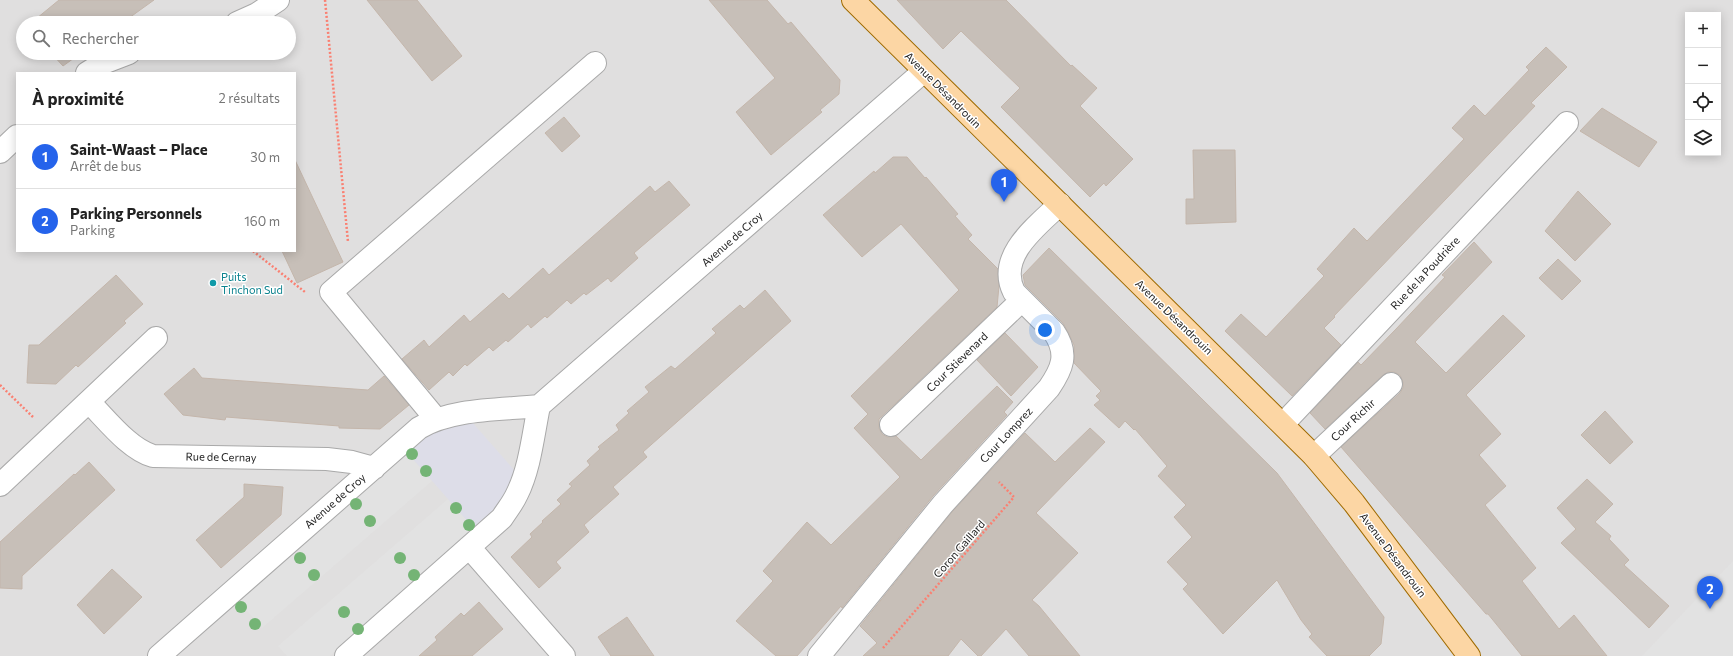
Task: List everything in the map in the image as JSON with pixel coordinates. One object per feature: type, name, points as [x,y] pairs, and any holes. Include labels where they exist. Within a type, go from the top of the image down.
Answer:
[{"type":"main road","name":"Avenue Désandrouin","points":[[853,0],[1314,456],[1354,503],[1469,656]]},
{"type":"street","points":[[253,16],[278,0]]},
{"type":"street","points":[[89,72],[111,60]]},
{"type":"street","points":[[436,419],[331,292],[595,63]]},
{"type":"street","name":"Avenue de Croy","points":[[159,656],[419,428],[436,419],[464,413],[539,406],[924,71]]},
{"type":"street","name":"Rue de la Poudrière","points":[[1283,424],[1567,123]]},
{"type":"street","points":[[0,152],[16,137]]},
{"type":"street","name":"Cour Lomprez","points":[[819,656],[943,504],[1049,388],[1061,368],[1062,349],[1059,340],[1014,292],[1011,285],[1011,267],[1014,255],[1026,237],[1060,204]]},
{"type":"street","name":"Cour Stievenard","points":[[891,425],[1022,300]]},
{"type":"street","points":[[0,485],[156,338]]},
{"type":"street","name":"Cour Richir","points":[[1314,456],[1391,384]]},
{"type":"street","name":"Rue de Cernay","points":[[89,402],[134,447],[153,456],[327,459],[352,462],[374,468]]},
{"type":"street","points":[[346,656],[502,518],[510,508],[518,493],[525,472],[539,406]]},
{"type":"street","points":[[469,547],[564,656]]},
{"type":"path","points":[[325,0],[351,275]]},
{"type":"path","points":[[254,252],[305,292],[331,292]]},
{"type":"path","points":[[0,385],[52,436]]},
{"type":"path","name":"Coron Gaillard","points":[[883,648],[1014,497],[980,464]]},
{"type":"shaded area","points":[[0,0],[1733,0],[1733,656],[0,656]]},
{"type":"shaded area","points":[[464,413],[522,479],[476,531],[405,450],[419,428]]},
{"type":"shaded area","points":[[405,450],[432,481],[262,628],[235,597]]},
{"type":"shaded area","points":[[448,499],[476,531],[330,656],[287,656],[278,646]]},
{"type":"shaded area","points":[[1733,561],[1733,656],[1642,656]]},
{"type":"building","points":[[59,0],[154,0],[132,16],[40,16]]},
{"type":"building","points":[[367,0],[417,0],[462,56],[432,81]]},
{"type":"building","points":[[709,0],[767,0],[788,24],[791,22],[840,80],[839,94],[820,110],[822,112],[771,155],[736,112],[775,78]]},
{"type":"building","points":[[897,0],[1006,0],[1071,66],[1072,65],[1097,88],[1080,106],[1133,159],[1106,186],[1104,183],[1090,197],[1001,107],[1020,88],[961,31],[943,49]]},
{"type":"building","points":[[1546,47],[1567,67],[1531,103],[1535,106],[1334,316],[1335,317],[1324,328],[1341,345],[1292,396],[1225,331],[1241,314],[1266,337],[1324,276],[1317,269],[1354,228],[1367,241],[1464,139],[1452,128],[1474,105],[1485,116],[1529,70],[1526,67]]},
{"type":"building","points":[[57,60],[71,60],[63,66]]},
{"type":"building","points":[[1602,108],[1657,142],[1639,167],[1580,131]]},
{"type":"building","points":[[564,117],[580,136],[562,152],[545,133]]},
{"type":"building","points":[[1193,150],[1235,150],[1236,222],[1186,224],[1186,199],[1194,199]]},
{"type":"building","points":[[893,157],[907,157],[958,214],[955,216],[972,235],[968,239],[998,269],[999,286],[997,307],[879,419],[879,428],[882,434],[887,437],[896,436],[921,460],[997,386],[1013,402],[1004,412],[1007,415],[933,496],[842,608],[841,606],[797,656],[776,656],[736,621],[773,581],[763,571],[807,522],[831,545],[900,477],[854,428],[868,414],[851,396],[959,290],[901,224],[862,257],[823,215],[874,171],[875,173]]},
{"type":"building","points":[[296,162],[343,262],[297,283],[282,252],[296,252]]},
{"type":"building","points":[[669,181],[690,205],[634,253],[638,258],[611,282],[608,278],[586,295],[584,293],[571,304],[567,300],[547,318],[545,316],[531,328],[528,324],[508,342],[506,340],[493,351],[489,347],[467,366],[465,364],[453,376],[449,372],[429,390],[402,359],[424,340],[429,347],[464,315],[470,322],[503,293],[509,299],[543,268],[549,275],[650,186],[655,192]]},
{"type":"building","points":[[1578,191],[1611,224],[1575,261],[1545,231]]},
{"type":"building","points":[[1474,242],[1492,262],[1415,342],[1446,373],[1503,315],[1525,336],[1466,395],[1501,434],[1479,455],[1506,486],[1485,505],[1536,568],[1522,581],[1559,629],[1574,615],[1607,656],[1522,656],[1488,614],[1486,614],[1341,447],[1400,393],[1403,388],[1403,382],[1400,375],[1394,372],[1388,372],[1383,375],[1325,429],[1310,413],[1358,362],[1361,365],[1396,329],[1445,277],[1442,275]]},
{"type":"building","points":[[1049,248],[1277,473],[1384,617],[1381,644],[1369,656],[1327,656],[1309,637],[1312,634],[1301,620],[1277,580],[1223,634],[1183,589],[1188,584],[1167,562],[1192,537],[1174,517],[1186,505],[1158,476],[1167,466],[1135,429],[1134,430],[1125,421],[1119,428],[1094,405],[1100,400],[1096,396],[1101,391],[1074,363],[1074,345],[1063,323],[1025,285],[1023,275]]},
{"type":"building","points":[[1558,259],[1581,281],[1562,300],[1539,278]]},
{"type":"building","points":[[116,275],[143,304],[124,321],[126,323],[78,367],[76,365],[56,384],[27,383],[29,345],[39,345]]},
{"type":"building","points":[[765,290],[791,321],[643,452],[647,457],[613,487],[619,494],[584,525],[589,532],[556,562],[561,568],[539,588],[511,557],[532,537],[530,534],[543,522],[542,521],[561,504],[557,500],[572,486],[569,484],[590,465],[587,461],[600,449],[598,447],[619,430],[616,425],[629,413],[627,411],[649,392],[645,387],[671,366],[675,369],[716,333],[712,329],[740,305],[744,309]]},
{"type":"building","points":[[1005,333],[1038,367],[1011,396],[977,360]]},
{"type":"building","points":[[194,368],[202,378],[368,390],[384,376],[409,405],[380,429],[339,428],[339,426],[226,417],[225,420],[183,415],[164,394]]},
{"type":"building","points":[[1605,411],[1633,442],[1610,464],[1581,435]]},
{"type":"building","points":[[1090,428],[1105,442],[1036,513],[1078,553],[1032,600],[1039,606],[1080,656],[1029,656],[1006,629],[981,656],[978,656],[961,639],[948,656],[863,656],[877,643],[860,626],[952,512],[1025,433],[1055,462]]},
{"type":"building","points":[[89,462],[115,490],[22,576],[22,589],[0,588],[0,542]]},
{"type":"building","points":[[1587,479],[1613,504],[1595,522],[1611,536],[1609,539],[1629,560],[1624,565],[1669,606],[1649,628],[1561,543],[1576,529],[1557,508]]},
{"type":"building","points":[[244,484],[283,487],[281,515],[221,568],[196,540],[244,497]]},
{"type":"building","points":[[112,569],[142,597],[104,634],[77,605]]},
{"type":"building","points":[[479,602],[503,629],[472,656],[419,656],[437,640],[435,637],[461,613],[464,616]]},
{"type":"building","points":[[627,617],[654,656],[611,656],[598,637]]},
{"type":"place","name":"Saint-Waast – Place","points":[[1004,202]]},
{"type":"place","name":"Puits Tinchon Sud","points":[[213,283]]},
{"type":"place","name":"Parking Personnels","points":[[1710,609]]}]
